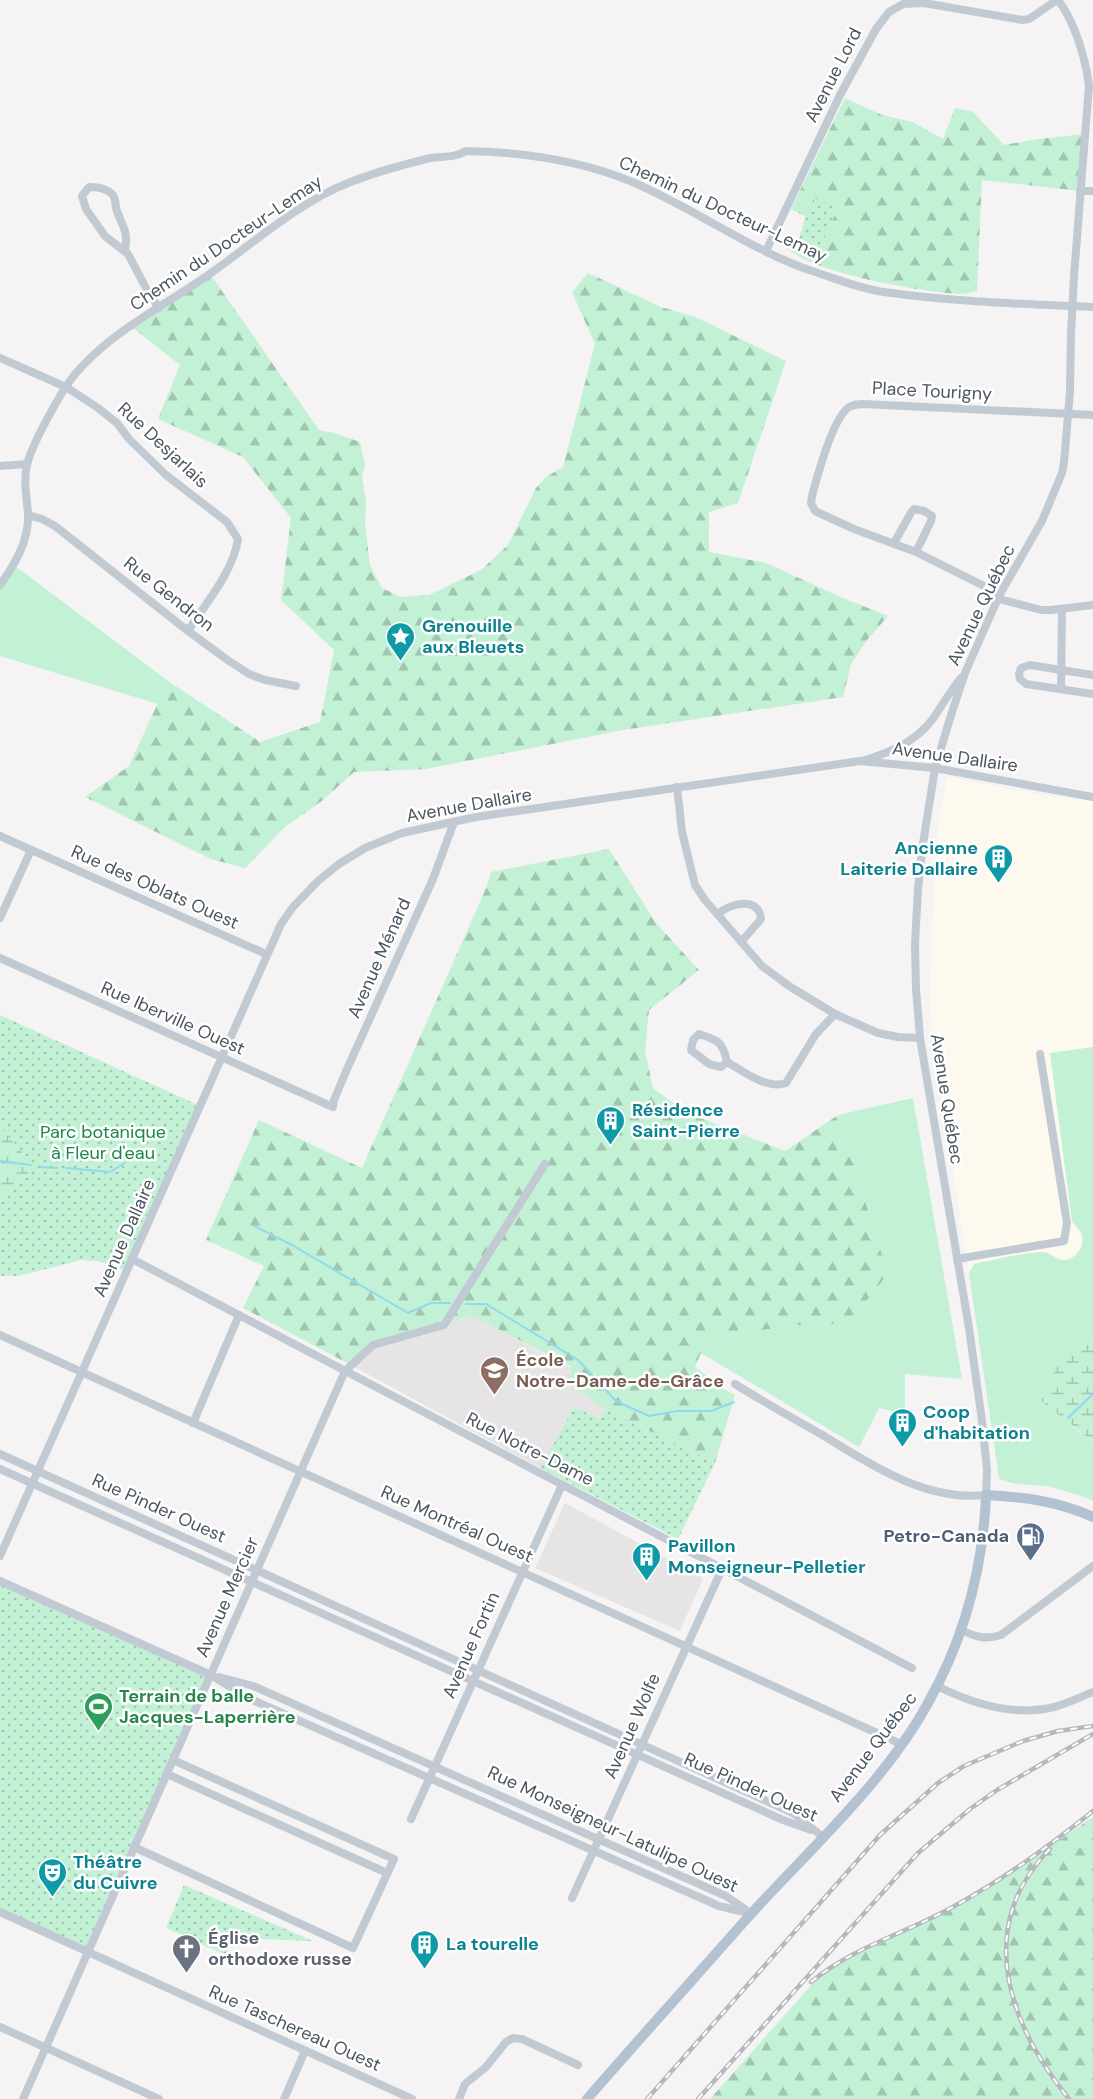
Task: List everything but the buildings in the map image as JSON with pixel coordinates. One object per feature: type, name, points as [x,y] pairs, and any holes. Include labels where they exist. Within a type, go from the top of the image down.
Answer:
[{"type":"main road","points":[[986,1495],[1029,1498],[1056,1503],[1093,1517]]},
{"type":"main road","name":"Avenue Québec","points":[[587,2099],[871,1784],[927,1705],[961,1630],[978,1572],[986,1495]]},
{"type":"street","name":"Avenue Québec","points":[[986,1495],[987,1470],[982,1421],[920,1038],[915,954],[918,890],[935,768],[965,673],[1000,597],[1042,521],[1062,473],[1069,414],[1072,306],[1089,85],[1087,69],[1073,28],[1065,8],[1058,0]]},
{"type":"street","name":"Avenue Lord","points":[[766,251],[840,95],[876,29],[889,12],[903,4],[924,3],[1022,20],[1058,0]]},
{"type":"street","name":"Chemin du Docteur-Lemay","points":[[0,585],[14,565],[26,536],[27,464],[32,450],[66,387],[83,364],[99,350],[296,212],[345,184],[390,167],[437,157],[458,156],[466,151],[543,157],[614,175],[657,194],[766,251],[816,272],[882,292],[981,301],[1093,307]]},
{"type":"street","points":[[125,250],[127,240],[125,228],[115,198],[106,190],[89,187],[82,195],[86,209],[105,236],[125,250],[159,308]]},
{"type":"street","points":[[1080,191],[1093,191]]},
{"type":"street","name":"Rue Desjarlais","points":[[0,358],[66,387],[98,408],[117,423],[129,440],[166,475],[227,522],[238,539],[237,544],[225,573],[188,631]]},
{"type":"street","name":"Place Tourigny","points":[[1069,414],[863,404],[848,408],[832,433],[811,503],[815,512],[916,552],[1000,597],[1041,610],[1062,610],[1093,604]]},
{"type":"street","points":[[1069,414],[1093,415]]},
{"type":"street","points":[[0,466],[27,464]]},
{"type":"street","points":[[894,543],[912,511],[914,509],[924,511],[932,516],[916,552]]},
{"type":"street","name":"Rue Gendron","points":[[28,514],[55,526],[188,631],[249,674],[274,683],[296,686]]},
{"type":"street","points":[[1061,689],[1062,610]]},
{"type":"street","points":[[1093,675],[1027,665],[1021,668],[1019,674],[1020,679],[1026,684],[1093,694]]},
{"type":"street","points":[[860,761],[901,747],[916,736],[931,721],[950,691],[965,673]]},
{"type":"street","name":"Avenue Dallaire","points":[[0,1556],[266,954],[281,924],[293,907],[318,881],[339,864],[365,848],[402,833],[454,822],[860,761],[935,768],[1093,797]]},
{"type":"street","points":[[677,787],[682,832],[695,885],[762,966],[834,1014],[878,1033],[920,1038]]},
{"type":"street","name":"Avenue Ménard","points":[[333,1107],[338,1089],[436,872],[454,822]]},
{"type":"street","name":"Rue des Oblats Ouest","points":[[0,836],[266,954]]},
{"type":"street","points":[[0,918],[31,850]]},
{"type":"street","points":[[718,914],[724,908],[746,903],[757,908],[761,919],[741,942]]},
{"type":"street","name":"Rue Iberville Ouest","points":[[0,958],[333,1107]]},
{"type":"street","points":[[727,1062],[717,1068],[695,1054],[691,1050],[696,1035],[699,1034],[720,1043],[727,1062],[770,1084],[780,1086],[786,1083],[816,1034],[834,1014]]},
{"type":"street","points":[[957,1259],[1064,1240],[1067,1223],[1040,1054]]},
{"type":"street","points":[[345,1371],[373,1345],[444,1325],[545,1164]]},
{"type":"street","name":"Rue Notre-Dame","points":[[132,1259],[912,1668]]},
{"type":"street","points":[[193,1423],[239,1315]]},
{"type":"street","name":"Rue Montréal Ouest","points":[[0,1335],[901,1744]]},
{"type":"street","name":"Avenue Mercier","points":[[23,2099],[345,1371]]},
{"type":"street","points":[[735,1384],[867,1462],[902,1480],[954,1494],[971,1497],[986,1495]]},
{"type":"street","name":"Rue Pinder Ouest","points":[[0,1454],[793,1813],[823,1837]]},
{"type":"street","name":"Rue Pinder Ouest","points":[[0,1469],[783,1820],[803,1826],[823,1837]]},
{"type":"street","name":"Avenue Fortin","points":[[411,1819],[562,1485]]},
{"type":"street","points":[[961,1630],[986,1639],[1001,1635],[1093,1566]]},
{"type":"street","name":"Avenue Wolfe","points":[[572,1898],[722,1569]]},
{"type":"street","name":"Rue Monseigneur-Latulipe Ouest","points":[[0,1581],[211,1675],[248,1698],[719,1906],[752,1914]]},
{"type":"street","name":"Rue Monseigneur-Latulipe Ouest","points":[[211,1675],[253,1686],[436,1766],[726,1896],[752,1914]]},
{"type":"street","points":[[937,1686],[977,1702],[1012,1711],[1056,1707],[1093,1692]]},
{"type":"street","points":[[134,1847],[353,1948],[394,1859],[173,1760]]},
{"type":"street","points":[[167,1774],[387,1873]]},
{"type":"street","name":"Rue Taschereau Ouest","points":[[0,1912],[412,2099]]},
{"type":"street","points":[[0,2027],[159,2099]]},
{"type":"street","points":[[459,2099],[465,2084],[486,2067],[506,2042],[513,2038],[522,2039],[578,2065]]},
{"type":"street","points":[[284,2099],[305,2051]]},
{"type":"shaded area","points":[[947,777],[1037,794],[1093,801],[1093,1047],[1050,1053],[1072,1222],[1081,1233],[1083,1241],[1075,1256],[1068,1260],[1063,1261],[1050,1254],[971,1267],[969,1273],[933,1043],[930,1005],[934,880],[938,827]]},
{"type":"shaded area","name":"École Notre-Dame-de-Grâce","points":[[472,1316],[572,1368],[567,1382],[605,1409],[599,1420],[574,1407],[540,1468],[351,1365],[373,1345]]},
{"type":"shaded area","points":[[565,1503],[703,1578],[680,1631],[535,1568]]},
{"type":"green space","points":[[845,98],[882,115],[913,122],[943,139],[955,108],[973,112],[1004,145],[1085,134],[1080,191],[982,180],[977,291],[959,294],[920,290],[835,271],[811,262],[793,253],[784,242],[796,245],[807,217],[791,209]]},
{"type":"green space","points":[[815,198],[838,208],[818,252],[798,245],[807,209]]},
{"type":"green space","points":[[588,273],[661,307],[695,317],[786,361],[738,503],[709,512],[709,552],[766,563],[888,616],[867,640],[851,664],[843,697],[623,730],[426,769],[354,772],[323,800],[285,827],[245,868],[211,859],[85,797],[129,766],[168,681],[260,742],[320,722],[334,650],[281,600],[291,518],[243,457],[158,419],[180,365],[132,327],[210,274],[319,430],[360,442],[365,465],[362,477],[366,500],[365,525],[370,565],[382,588],[401,597],[429,595],[481,570],[508,545],[536,488],[546,477],[563,467],[595,344],[572,292]]},
{"type":"green space","points":[[14,565],[168,681],[158,704],[0,656],[0,585]]},
{"type":"green space","points":[[609,849],[656,923],[699,970],[649,1010],[645,1051],[653,1088],[685,1112],[785,1151],[838,1115],[882,1255],[886,1276],[857,1313],[833,1324],[797,1325],[707,1338],[695,1367],[735,1395],[715,1463],[605,1409],[566,1382],[572,1367],[472,1316],[373,1345],[351,1365],[243,1308],[264,1266],[206,1240],[259,1120],[362,1168],[487,886],[491,872]]},
{"type":"green space","name":"Parc botanique à Fleur d'eau","points":[[0,1015],[200,1106],[127,1271],[98,1261],[81,1260],[18,1276],[0,1276],[0,1201],[29,1172],[31,1162],[0,1127]]},
{"type":"green space","points":[[1093,1047],[1093,1336],[1069,1347],[1070,1425],[1093,1442],[1093,1501],[1051,1487],[1016,1484],[999,1478],[969,1273],[974,1264],[1021,1254],[1043,1252],[1064,1260],[1073,1257],[1079,1251],[1083,1242],[1079,1230],[1072,1222],[1050,1053]]},
{"type":"green space","points":[[913,1098],[962,1379],[905,1374],[905,1414],[879,1408],[859,1447],[701,1353],[707,1338],[797,1325],[833,1324],[882,1255],[838,1115]]},
{"type":"green space","points":[[0,1127],[31,1162],[29,1172],[0,1201]]},
{"type":"green space","points":[[1093,1336],[1093,1442],[1039,1399],[1069,1346]]},
{"type":"green space","points":[[574,1407],[599,1419],[605,1409],[715,1463],[678,1539],[540,1468]]},
{"type":"green space","points":[[0,1585],[207,1677],[87,1952],[0,1911]]},
{"type":"green space","points":[[1093,1817],[1093,2099],[710,2099],[816,1980],[833,1967],[981,1894]]},
{"type":"green space","points":[[184,1885],[313,1941],[233,1938],[226,1955],[166,1928]]},
{"type":"waterway","points":[[0,1161],[31,1165]]},
{"type":"waterway","points":[[66,1168],[110,1172],[125,1163]]},
{"type":"waterway","points":[[40,1167],[57,1168]]},
{"type":"waterway","points":[[254,1226],[292,1245],[408,1313],[431,1303],[450,1303]]},
{"type":"waterway","points":[[466,1304],[486,1304],[578,1360],[616,1401],[649,1416],[677,1411],[711,1411],[734,1402]]},
{"type":"waterway","points":[[1068,1418],[1093,1394]]},
{"type":"railway","points":[[647,2099],[880,1835],[938,1783],[964,1766],[1023,1741],[1058,1731],[1093,1726]]},
{"type":"railway","points":[[698,2099],[918,1853],[970,1809],[997,1790],[1093,1734]]},
{"type":"railway","points":[[811,1982],[844,1959],[968,1899],[1041,1851],[1093,1811]]},
{"type":"railway","points":[[1050,1849],[1026,1879],[1012,1911],[1006,1943],[1008,1976],[1016,2008],[1030,2040],[1069,2099]]},
{"type":"place","name":"Grenouille aux Bleuets","points":[[401,662]]},
{"type":"place","name":"Ancienne Laiterie Dallaire","points":[[999,884]]},
{"type":"place","name":"Résidence Saint-Pierre","points":[[611,1146]]},
{"type":"place","name":"École Notre-Dame-de-Grâce","points":[[495,1396]]},
{"type":"place","name":"Coop d'habitation","points":[[902,1448]]},
{"type":"place","name":"Petro-Canada","points":[[1030,1562]]},
{"type":"place","name":"Pavillon Monseigneur-Pelletier","points":[[647,1582]]},
{"type":"place","name":"Terrain de balle Jacques-Laperrière","points":[[98,1732]]},
{"type":"place","name":"Théâtre du Cuivre","points":[[52,1898]]},
{"type":"place","name":"La tourelle","points":[[425,1970]]},
{"type":"place","name":"Église orthodoxe russe","points":[[187,1974]]}]
